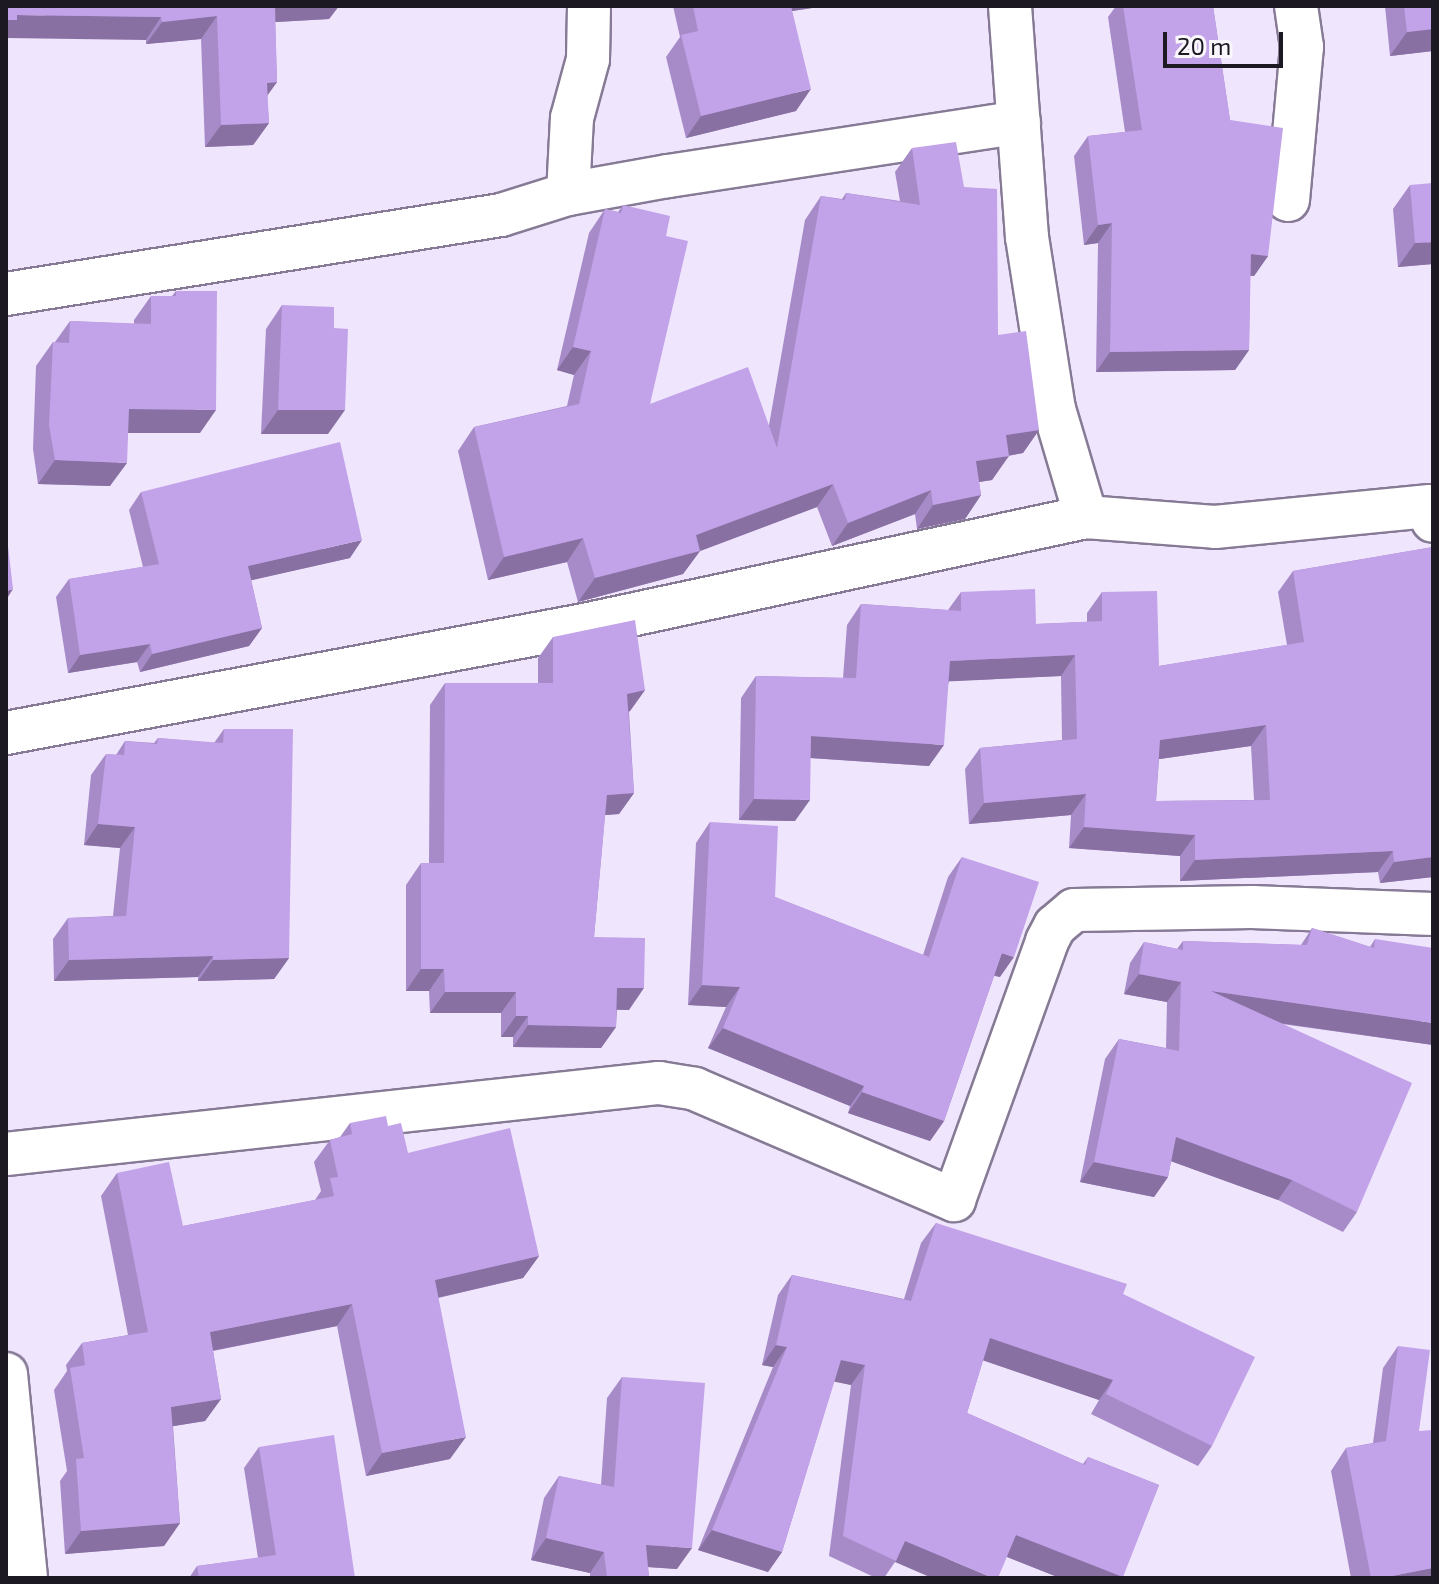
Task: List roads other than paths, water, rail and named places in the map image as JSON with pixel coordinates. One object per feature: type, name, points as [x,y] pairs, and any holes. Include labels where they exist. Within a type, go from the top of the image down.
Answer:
[{"type":"street","points":[[568,194],[570,130],[588,59],[589,6]]},
{"type":"street","points":[[1010,6],[1027,237],[1054,409],[1086,517]]},
{"type":"street","points":[[1288,200],[1302,47],[1296,6]]},
{"type":"street","points":[[6,294],[501,215],[568,194],[1019,122]]},
{"type":"street","points":[[6,733],[584,625],[1086,517],[1215,527],[1432,511]]},
{"type":"street","points":[[6,1154],[659,1083],[695,1089],[954,1200],[1047,941],[1055,926],[1074,910],[1252,907],[1433,914]]},
{"type":"street","points":[[6,1374],[26,1578]]}]
